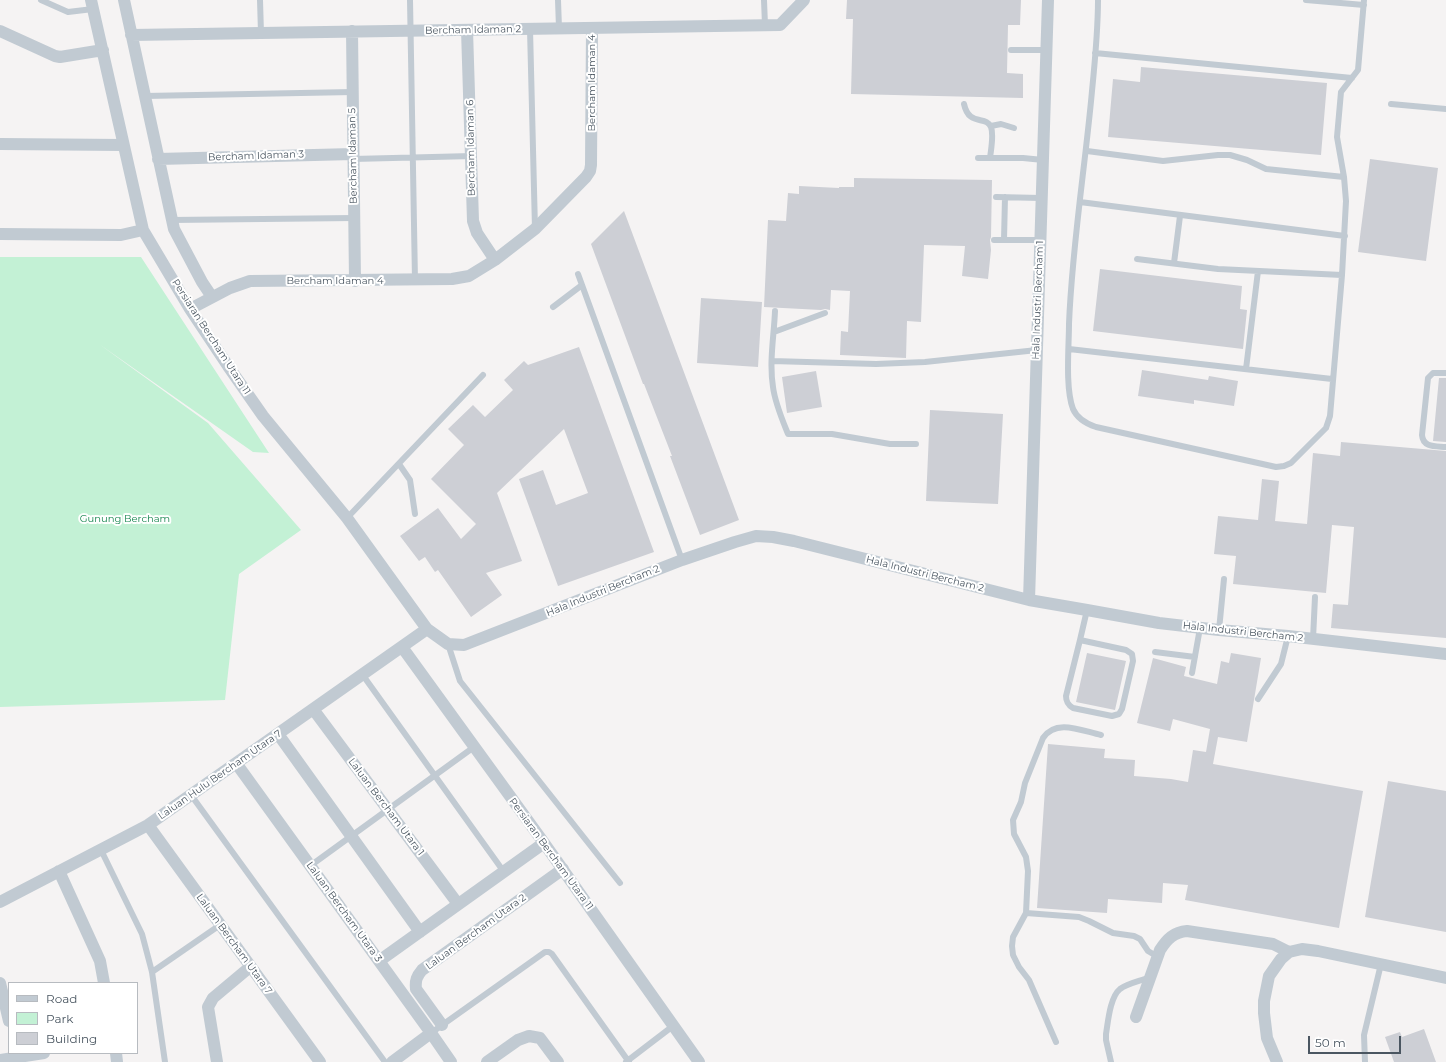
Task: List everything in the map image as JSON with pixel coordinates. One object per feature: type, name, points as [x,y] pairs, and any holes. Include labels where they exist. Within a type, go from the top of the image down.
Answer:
[{"type":"street","points":[[124,0],[171,220],[178,238],[212,297]]},
{"type":"street","name":"Bercham Idaman 2","points":[[131,35],[780,25],[804,0]]},
{"type":"street","name":"Hala Industri Bercham 1","points":[[1029,600],[1048,0]]},
{"type":"street","name":"Persiaran Bercham Utara 11","points":[[92,4],[143,230],[190,309],[263,416],[347,518],[427,629]]},
{"type":"street","name":"Bercham Idaman 4","points":[[190,309],[212,297],[250,281],[452,279],[469,276],[495,260],[535,229],[586,177],[590,168],[592,130],[592,28]]},
{"type":"street","name":"Bercham Idaman 6","points":[[467,30],[473,221],[477,233],[495,260]]},
{"type":"street","points":[[0,31],[60,57],[103,50]]},
{"type":"street","name":"Bercham Idaman 5","points":[[352,31],[355,281]]},
{"type":"street","points":[[0,144],[124,144]]},
{"type":"street","name":"Bercham Idaman 3","points":[[158,159],[353,157]]},
{"type":"street","points":[[0,234],[121,235],[143,230]]},
{"type":"street","name":"Hala Industri Bercham 2","points":[[448,644],[464,645],[682,560],[756,536],[794,540],[1029,600],[1159,623],[1446,654]]},
{"type":"street","points":[[427,629],[448,644]]},
{"type":"street","name":"Laluan Hulu Bercham Utara 7","points":[[0,902],[148,825],[427,629]]},
{"type":"street","name":"Persiaran Bercham Utara 11","points":[[402,647],[563,869],[699,1062]]},
{"type":"street","name":"Laluan Bercham Utara 1","points":[[313,709],[458,904]]},
{"type":"street","points":[[278,734],[420,932]]},
{"type":"street","name":"Laluan Bercham Utara 3","points":[[236,764],[451,1062]]},
{"type":"street","name":"Laluan Bercham Utara 7","points":[[148,825],[320,1062]]},
{"type":"street","points":[[379,961],[544,843]]},
{"type":"street","name":"Laluan Bercham Utara 2","points":[[442,1025],[416,989],[415,982],[417,976],[422,970],[563,869]]},
{"type":"street","points":[[60,871],[100,961],[104,982]]},
{"type":"street","points":[[1136,1017],[1160,950],[1169,938],[1179,932],[1187,931],[1273,944],[1289,952]]},
{"type":"street","points":[[1277,1062],[1266,1038],[1264,1001],[1269,976],[1281,959],[1289,952],[1302,949],[1318,951],[1446,978]]},
{"type":"street","points":[[217,1062],[208,1007],[212,998],[250,967]]},
{"type":"street","points":[[0,983],[8,1017]]},
{"type":"street","points":[[392,1062],[431,1033]]},
{"type":"street","points":[[487,1062],[518,1040],[530,1036],[540,1038],[558,1062]]},
{"type":"street","points":[[0,1060],[17,1055],[30,1054]]},
{"type":"lane","points":[[41,0],[68,12],[92,4]]},
{"type":"lane","points":[[260,0],[261,33]]},
{"type":"lane","points":[[410,0],[415,280]]},
{"type":"lane","points":[[558,0],[559,28]]},
{"type":"lane","points":[[764,0],[765,25]]},
{"type":"lane","points":[[1098,0],[1095,53],[1086,151],[1071,291],[1068,348],[1070,395],[1073,409],[1078,417],[1087,424],[1276,467],[1291,464],[1326,428],[1330,416],[1345,236],[1346,202],[1344,178],[1337,137],[1340,99],[1341,92],[1358,70],[1364,3],[1306,0]]},
{"type":"lane","points":[[530,29],[535,229]]},
{"type":"lane","points":[[1011,50],[1046,50]]},
{"type":"lane","points":[[1095,53],[1352,78]]},
{"type":"lane","points":[[145,96],[353,92]]},
{"type":"lane","points":[[964,104],[966,110],[972,118],[984,121],[991,126],[990,158]]},
{"type":"lane","points":[[1390,104],[1446,109]]},
{"type":"lane","points":[[991,126],[1001,124],[1014,128]]},
{"type":"lane","points":[[1086,151],[1163,161],[1218,155],[1230,156],[1247,160],[1266,169],[1344,178]]},
{"type":"lane","points":[[353,157],[412,158],[472,156]]},
{"type":"lane","points":[[978,158],[1023,158],[1043,160]]},
{"type":"lane","points":[[996,197],[1041,198]]},
{"type":"lane","points":[[1004,240],[1005,197]]},
{"type":"lane","points":[[1080,202],[1345,236]]},
{"type":"lane","points":[[1174,263],[1180,216]]},
{"type":"lane","points":[[171,220],[354,218]]},
{"type":"lane","points":[[994,240],[1040,240]]},
{"type":"lane","points":[[1137,259],[1218,269],[1342,275]]},
{"type":"lane","points":[[1246,369],[1258,271]]},
{"type":"lane","points":[[578,274],[682,560]]},
{"type":"lane","points":[[552,307],[582,285]]},
{"type":"lane","points":[[775,311],[772,361],[773,388],[777,405],[788,434],[832,434],[890,444],[916,444]]},
{"type":"lane","points":[[774,332],[825,313]]},
{"type":"lane","points":[[1068,348],[1332,379]]},
{"type":"lane","points":[[772,361],[876,364],[925,362],[1037,350]]},
{"type":"lane","points":[[1446,374],[1433,373],[1428,378],[1422,435],[1422,439],[1427,444],[1446,446]]},
{"type":"lane","points":[[347,518],[484,375]]},
{"type":"lane","points":[[399,464],[410,480],[415,514]]},
{"type":"lane","points":[[1219,630],[1224,579]]},
{"type":"lane","points":[[1313,639],[1315,597]]},
{"type":"lane","points":[[1080,640],[1126,650],[1132,654],[1133,661],[1122,709],[1118,714],[1112,716],[1073,708],[1068,704],[1066,696],[1087,610]]},
{"type":"lane","points":[[1192,673],[1200,628]]},
{"type":"lane","points":[[1258,699],[1281,664],[1288,636]]},
{"type":"lane","points":[[448,644],[460,681],[620,883]]},
{"type":"lane","points":[[1155,652],[1195,657]]},
{"type":"lane","points":[[362,674],[504,872]]},
{"type":"lane","points":[[1056,1042],[1029,980],[1019,967],[1013,955],[1013,937],[1026,913],[1028,871],[1023,849],[1014,834],[1013,820],[1021,802],[1025,783],[1043,738],[1047,732],[1053,728],[1066,727],[1101,735]]},
{"type":"lane","points":[[310,866],[474,747]]},
{"type":"lane","points":[[191,795],[385,1062]]},
{"type":"lane","points":[[101,850],[142,934],[152,972],[164,1062]]},
{"type":"lane","points":[[1026,913],[1079,917],[1113,933],[1134,936],[1140,939],[1148,951],[1158,957]]},
{"type":"lane","points":[[152,972],[220,925]]},
{"type":"lane","points":[[431,1033],[545,952],[549,952],[557,960],[627,1062],[673,1026]]},
{"type":"lane","points":[[1365,1062],[1364,1035],[1382,964]]},
{"type":"lane","points":[[1111,1062],[1106,1034],[1113,998],[1116,992],[1120,989],[1151,977]]},
{"type":"green space","name":"Gunung Bercham","points":[[0,257],[141,257],[269,453],[253,452],[99,344],[208,423],[301,530],[239,574],[225,700],[0,707]]},
{"type":"building","points":[[847,0],[1021,0],[1020,25],[1008,25],[1007,73],[1023,74],[1023,98],[851,94],[853,19],[846,19]]},
{"type":"building","points":[[1141,67],[1327,83],[1321,155],[1108,137],[1113,79],[1140,82]]},
{"type":"building","points":[[1370,159],[1438,168],[1426,261],[1358,252]]},
{"type":"building","points":[[854,178],[992,180],[991,250],[988,279],[962,276],[965,246],[924,245],[921,322],[907,321],[906,358],[840,355],[841,331],[848,332],[850,291],[831,290],[830,310],[764,307],[768,220],[786,221],[788,193],[799,194],[799,186],[839,188],[854,187]]},
{"type":"building","points":[[624,211],[739,520],[700,535],[670,456],[672,456],[643,384],[591,244]]},
{"type":"building","points":[[1100,269],[1242,286],[1240,309],[1247,310],[1243,349],[1093,331]]},
{"type":"building","points":[[701,298],[762,302],[758,367],[697,363]]},
{"type":"building","points":[[579,347],[654,552],[558,586],[519,479],[543,470],[556,505],[588,493],[564,429],[497,493],[522,561],[486,573],[502,595],[471,617],[438,570],[435,572],[425,557],[419,561],[400,536],[438,508],[461,539],[476,524],[431,479],[464,445],[448,429],[473,405],[485,417],[513,390],[504,380],[524,361],[528,365]]},
{"type":"building","points":[[1142,370],[1208,380],[1209,376],[1238,381],[1234,406],[1194,400],[1194,404],[1138,396]]},
{"type":"building","points":[[816,371],[822,407],[787,413],[782,377]]},
{"type":"building","points":[[1439,378],[1446,378],[1446,442],[1433,441]]},
{"type":"building","points":[[930,410],[1003,414],[998,504],[926,501]]},
{"type":"building","points":[[1341,442],[1446,451],[1446,638],[1331,628],[1333,604],[1348,605],[1354,527],[1332,525],[1326,593],[1233,584],[1236,556],[1214,554],[1218,516],[1258,520],[1262,479],[1279,481],[1275,521],[1307,524],[1313,453],[1340,456]]},
{"type":"building","points":[[1087,653],[1126,661],[1115,710],[1076,702]]},
{"type":"building","points":[[1231,653],[1261,658],[1247,742],[1218,737],[1213,764],[1363,791],[1339,928],[1185,900],[1188,885],[1163,883],[1162,903],[1108,899],[1107,913],[1037,908],[1048,744],[1105,749],[1104,758],[1135,760],[1134,776],[1188,782],[1193,750],[1206,752],[1210,729],[1173,719],[1170,731],[1137,723],[1153,658],[1186,667],[1184,676],[1217,684],[1221,661],[1229,663]]},
{"type":"building","points":[[1388,781],[1446,791],[1446,932],[1365,917]]},
{"type":"building","points":[[1424,1029],[1436,1062],[1394,1062],[1385,1037],[1400,1032],[1402,1037]]}]
